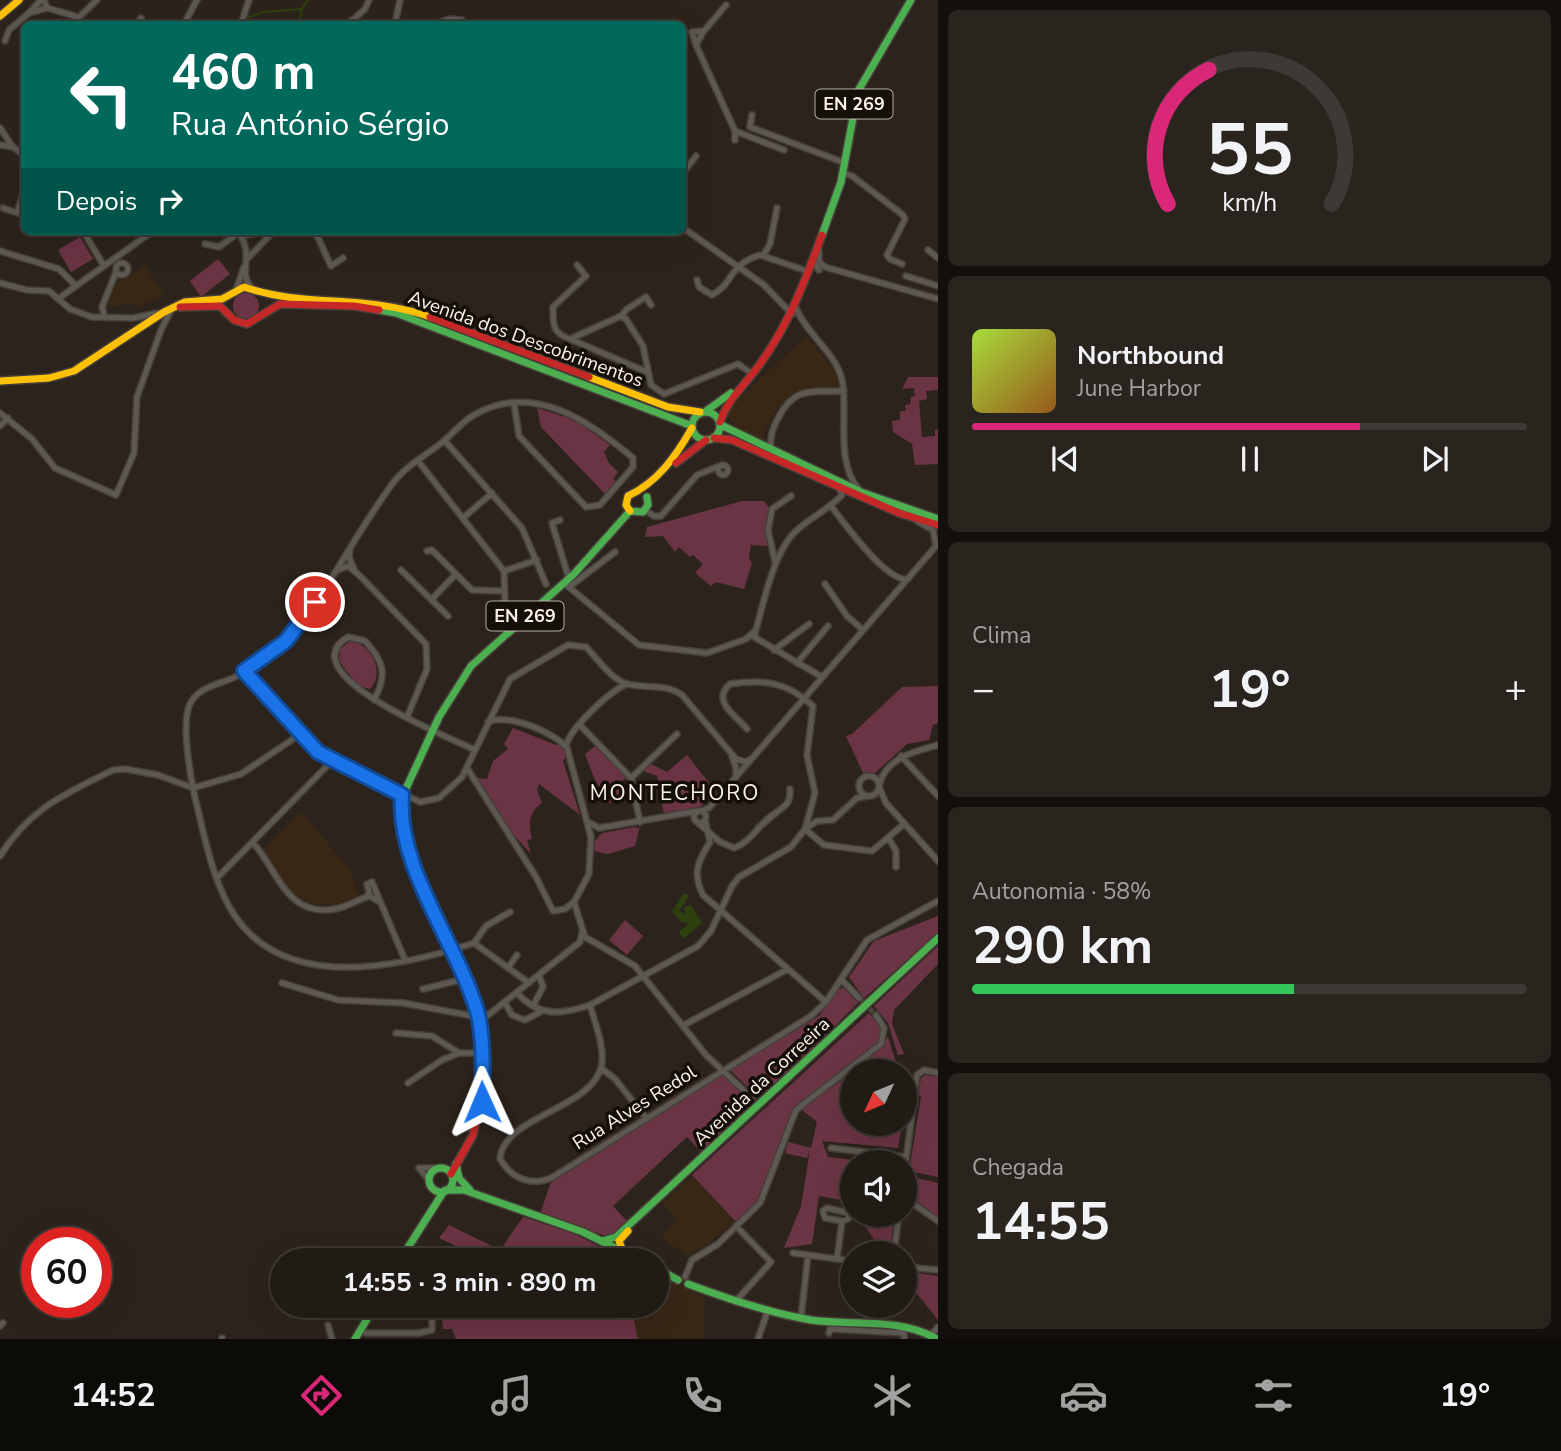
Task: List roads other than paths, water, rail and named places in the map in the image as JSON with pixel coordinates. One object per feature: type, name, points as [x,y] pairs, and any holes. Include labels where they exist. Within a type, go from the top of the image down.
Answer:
[{"type":"main road","points":[[0,16],[19,0]]},
{"type":"main road","name":"EN 269","points":[[647,497],[682,457],[710,439],[720,423],[726,405],[760,364],[792,313],[814,269],[843,173],[858,91],[911,0]]},
{"type":"main road","name":"EN 269","points":[[814,269],[820,234],[827,220]]},
{"type":"main road","points":[[0,380],[66,374],[94,360],[164,312],[172,308],[197,299],[222,299],[234,291],[255,290],[264,304],[262,315],[247,324],[239,323],[215,305],[172,308]]},
{"type":"main road","name":"Avenida dos Descobrimentos","points":[[255,290],[272,297],[353,300],[410,310],[668,408],[703,412]]},
{"type":"main road","points":[[230,316],[227,306],[234,291]]},
{"type":"main road","name":"Avenida dos Descobrimentos","points":[[262,315],[273,307],[289,304],[354,306],[396,313],[672,416],[692,427]]},
{"type":"main road","name":"EN 269","points":[[628,496],[648,487],[685,442],[703,412],[728,397],[760,364]]},
{"type":"main road","points":[[703,412],[715,414],[720,423],[861,492],[938,519]]},
{"type":"main road","points":[[672,416],[683,425],[685,442]]},
{"type":"main road","points":[[692,427],[695,435],[732,440],[911,518],[938,525]]},
{"type":"main road","points":[[628,496],[626,505],[630,511],[639,514],[645,510],[647,497],[638,491]]},
{"type":"main road","name":"EN 269","points":[[402,795],[433,730],[471,666],[567,583],[630,511]]},
{"type":"main road","points":[[402,795],[403,819],[410,850],[478,1018],[480,1053],[480,1113],[473,1135],[461,1153],[445,1191],[420,1225]]},
{"type":"main road","name":"Avenida da Correeira","points":[[602,1241],[616,1237],[758,1103],[938,940]]},
{"type":"main road","name":"Avenida da Correeira","points":[[622,1248],[619,1241],[623,1236],[758,1103]]},
{"type":"main road","points":[[407,1248],[430,1203],[429,1183],[437,1168],[446,1166],[461,1153]]},
{"type":"main road","points":[[456,1163],[459,1178],[473,1193]]},
{"type":"main road","points":[[437,1168],[473,1193]]},
{"type":"main road","points":[[429,1183],[436,1191],[473,1193],[617,1248]]},
{"type":"main road","points":[[669,1274],[736,1302],[801,1318],[900,1325],[934,1337]]},
{"type":"main road","points":[[355,1339],[364,1334]]},
{"type":"street","points":[[5,41],[9,30],[42,0],[47,8]]},
{"type":"street","points":[[78,18],[97,0]]},
{"type":"street","points":[[186,21],[197,0]]},
{"type":"street","points":[[242,20],[249,0]]},
{"type":"street","points":[[351,21],[365,9],[369,0]]},
{"type":"street","points":[[396,21],[400,0]]},
{"type":"street","points":[[726,5],[703,31],[696,45],[735,131],[734,141]]},
{"type":"street","points":[[29,13],[47,8],[80,21]]},
{"type":"street","points":[[443,21],[462,20]]},
{"type":"street","points":[[752,115],[750,127],[845,163]]},
{"type":"street","points":[[0,128],[13,147],[21,153]]},
{"type":"street","points":[[735,131],[784,150]]},
{"type":"street","points":[[6,136],[0,144],[13,147]]},
{"type":"street","points":[[686,169],[696,156]]},
{"type":"street","points":[[843,173],[852,176],[903,215],[905,219],[887,255],[902,264]]},
{"type":"street","points":[[3,208],[17,213],[21,200]]},
{"type":"street","points":[[763,256],[770,244],[777,208]]},
{"type":"street","points":[[686,230],[764,285],[800,319],[838,367],[844,391],[848,473],[861,492]]},
{"type":"street","points":[[85,235],[104,266]]},
{"type":"street","points":[[62,296],[147,235]]},
{"type":"street","points":[[205,244],[219,247],[236,235]]},
{"type":"street","points":[[240,235],[248,248],[245,276],[255,290]]},
{"type":"street","points":[[234,291],[248,258],[270,235]]},
{"type":"street","points":[[317,235],[331,266],[343,258]]},
{"type":"street","points":[[928,250],[938,258]]},
{"type":"street","points":[[0,251],[59,269],[76,286]]},
{"type":"street","points":[[697,279],[699,287],[712,295],[718,292],[737,264],[763,256],[814,269],[842,272],[938,299]]},
{"type":"street","points":[[105,318],[102,307],[113,284],[117,266],[124,264],[128,269],[113,284]]},
{"type":"street","points":[[576,265],[586,276],[554,307],[555,332],[631,363],[648,373]]},
{"type":"street","points":[[116,272],[125,274]]},
{"type":"street","points":[[906,276],[938,286]]},
{"type":"street","points":[[0,284],[27,290],[49,290],[80,314],[105,318],[133,318],[164,312]]},
{"type":"street","points":[[570,340],[621,316],[646,297],[651,305]]},
{"type":"street","points":[[0,413],[32,439],[55,468],[116,495],[134,453],[136,397],[172,308]]},
{"type":"street","points":[[792,313],[800,319]]},
{"type":"street","points":[[621,316],[626,319],[645,354],[651,386],[664,394],[738,364],[751,373]]},
{"type":"street","points":[[133,318],[139,322],[137,330]]},
{"type":"street","points":[[631,363],[640,362],[645,354]]},
{"type":"street","points":[[771,450],[773,428],[787,400],[796,394],[844,391]]},
{"type":"street","points":[[510,912],[486,926],[474,943],[405,960],[362,967],[310,964],[281,954],[259,942],[236,919],[218,877],[193,789],[187,721],[190,704],[201,691],[244,671],[275,652],[295,632],[394,481],[428,449],[444,441],[476,414],[514,403],[537,403],[582,419],[633,458],[633,467],[595,508],[582,504],[519,436],[514,403]]},
{"type":"street","points":[[0,426],[8,418]]},
{"type":"street","points":[[444,441],[522,528],[546,584]]},
{"type":"street","points":[[418,461],[504,571],[504,592],[508,609],[519,622]]},
{"type":"street","points":[[645,510],[654,516],[661,516],[697,475],[718,467]]},
{"type":"street","points":[[831,477],[840,478],[848,473]]},
{"type":"street","points":[[618,485],[628,496]]},
{"type":"street","points":[[822,677],[756,640],[756,629],[781,547],[797,530],[842,495],[839,487]]},
{"type":"street","points":[[463,518],[492,493]]},
{"type":"street","points":[[775,562],[768,530],[772,509],[791,496]]},
{"type":"street","points":[[831,506],[865,550],[900,579],[908,579]]},
{"type":"street","points":[[590,823],[599,828],[709,808],[908,579],[937,541],[930,527],[911,518]]},
{"type":"street","points":[[560,520],[552,523],[567,583],[626,637],[647,647],[707,653],[746,639],[756,629]]},
{"type":"street","points":[[351,546],[349,556],[359,575]]},
{"type":"street","points":[[427,551],[432,550],[472,590],[504,592]]},
{"type":"street","points":[[567,583],[615,552]]},
{"type":"street","points":[[504,571],[537,560]]},
{"type":"street","points":[[332,574],[345,566],[359,575],[426,644],[427,669],[407,717]]},
{"type":"street","points":[[401,570],[448,615]]},
{"type":"street","points":[[432,599],[455,575]]},
{"type":"street","points":[[825,584],[847,616],[863,630]]},
{"type":"street","points":[[774,650],[809,624]]},
{"type":"street","points":[[797,663],[828,626]]},
{"type":"street","points":[[374,700],[384,679],[383,665],[365,641],[348,638],[337,647],[336,664],[349,683],[374,700],[475,750]]},
{"type":"street","points":[[244,671],[299,735],[332,761],[402,795],[429,802],[439,798],[462,777],[510,679],[568,645],[586,647],[615,678],[627,684],[664,687],[682,695],[730,754],[740,762],[751,760]]},
{"type":"street","points":[[615,678],[615,689]]},
{"type":"street","points":[[747,729],[727,712],[724,696],[730,684],[766,681],[805,698],[813,706],[807,755],[815,793],[806,829]]},
{"type":"street","points":[[566,746],[569,736],[615,689],[627,684]]},
{"type":"street","points":[[495,707],[502,718]]},
{"type":"street","points":[[467,768],[536,877],[553,911],[565,909],[574,902],[589,874],[591,837],[590,823],[566,746],[557,738],[502,718],[488,722]]},
{"type":"street","points":[[580,725],[631,778],[640,822]]},
{"type":"street","points":[[631,778],[677,734]]},
{"type":"street","points":[[0,856],[26,821],[48,803],[113,770],[125,769],[158,775],[193,789],[241,774],[299,735]]},
{"type":"street","points":[[517,993],[542,1011],[565,1012],[590,1005],[698,946],[711,931],[718,911],[739,877],[792,848],[806,829],[817,821],[833,820],[857,798],[870,796],[901,756],[938,745]]},
{"type":"street","points":[[730,754],[736,768],[735,778]]},
{"type":"street","points":[[901,756],[938,796]]},
{"type":"street","points":[[218,877],[332,761]]},
{"type":"street","points":[[857,798],[860,784],[858,775],[869,777],[887,771]]},
{"type":"street","points":[[869,777],[879,786],[886,803],[938,861]]},
{"type":"street","points":[[860,784],[870,796],[886,803]]},
{"type":"street","points":[[682,815],[695,820],[727,846],[739,847],[787,805],[791,797],[790,789]]},
{"type":"street","points":[[699,811],[705,819],[710,842]]},
{"type":"street","points":[[695,820],[699,811]]},
{"type":"street","points":[[695,820],[705,819]]},
{"type":"street","points":[[806,829],[824,845],[865,851],[876,850],[904,824]]},
{"type":"street","points":[[591,837],[599,828]]},
{"type":"street","points":[[717,839],[710,842],[697,863],[697,883],[718,911],[826,1002]]},
{"type":"street","points":[[889,839],[896,851],[896,867]]},
{"type":"street","points":[[251,842],[278,884],[304,904],[330,910],[367,897],[374,897],[381,903]]},
{"type":"street","points":[[367,897],[367,884],[372,882],[405,960]]},
{"type":"street","name":"Rua Alves Redol","points":[[601,1068],[582,1093],[506,1143],[500,1150],[500,1159],[505,1168],[521,1179],[541,1183],[647,1119],[722,1069],[811,1016],[826,1002],[867,940],[938,901]]},
{"type":"street","points":[[282,982],[338,1000],[403,1003],[478,1018],[505,1003],[580,942],[583,938],[574,902]]},
{"type":"street","points":[[580,927],[585,937],[635,966],[706,1055],[758,1103]]},
{"type":"street","points":[[580,942],[596,943]]},
{"type":"street","points":[[474,943],[528,983]]},
{"type":"street","points":[[508,968],[517,954]]},
{"type":"street","points":[[684,1025],[788,969]]},
{"type":"street","points":[[533,1006],[542,987],[539,975]]},
{"type":"street","points":[[423,989],[464,979]]},
{"type":"street","points":[[841,979],[859,998]]},
{"type":"street","points":[[505,1003],[512,1015],[525,1020],[542,1011]]},
{"type":"street","points":[[590,1005],[602,1053],[601,1068],[607,1070],[647,1119]]},
{"type":"street","points":[[478,1018],[491,1013]]},
{"type":"street","points":[[684,1280],[692,1260],[718,1244],[760,1203],[796,1110],[881,1044],[884,1028],[876,1015]]},
{"type":"street","points":[[396,1033],[432,1036],[459,1054]]},
{"type":"street","points":[[442,1060],[446,1052],[444,1044]]},
{"type":"street","points":[[408,1083],[442,1060],[459,1054],[480,1053]]},
{"type":"street","points":[[907,1150],[917,1076],[924,1070],[938,1073]]},
{"type":"street","points":[[831,1148],[848,1150]]},
{"type":"street","points":[[429,1183],[419,1168],[437,1168]]},
{"type":"street","points":[[917,1206],[938,1221]]},
{"type":"street","points":[[817,1208],[823,1211]]},
{"type":"street","points":[[823,1211],[827,1208],[840,1209]]},
{"type":"street","points":[[823,1211],[823,1216],[828,1219],[840,1221]]},
{"type":"street","points":[[827,1229],[828,1219]]},
{"type":"street","points":[[736,1226],[771,1262],[736,1302]]},
{"type":"street","points":[[837,1259],[841,1227]]},
{"type":"street","points":[[793,1253],[840,1259]]},
{"type":"street","points":[[801,1318],[808,1255]]},
{"type":"street","points":[[917,1268],[938,1270]]},
{"type":"street","points":[[758,1339],[768,1310]]},
{"type":"street","points":[[364,1334],[419,1333],[432,1330],[432,1320]]},
{"type":"street","points":[[328,1325],[332,1339]]},
{"type":"street","points":[[934,1337],[938,1327]]},
{"type":"street","points":[[829,1333],[830,1329],[905,1333],[904,1339]]},
{"type":"waterway","points":[[245,18],[264,12],[302,9],[308,0]]},
{"type":"waterway","points":[[300,21],[302,9]]},
{"type":"waterway","points":[[234,21],[240,19]]},
{"type":"tunnel","points":[[859,998],[876,1015]]},
{"type":"district","name":"MONTECHORO","points":[[675,793]]}]
